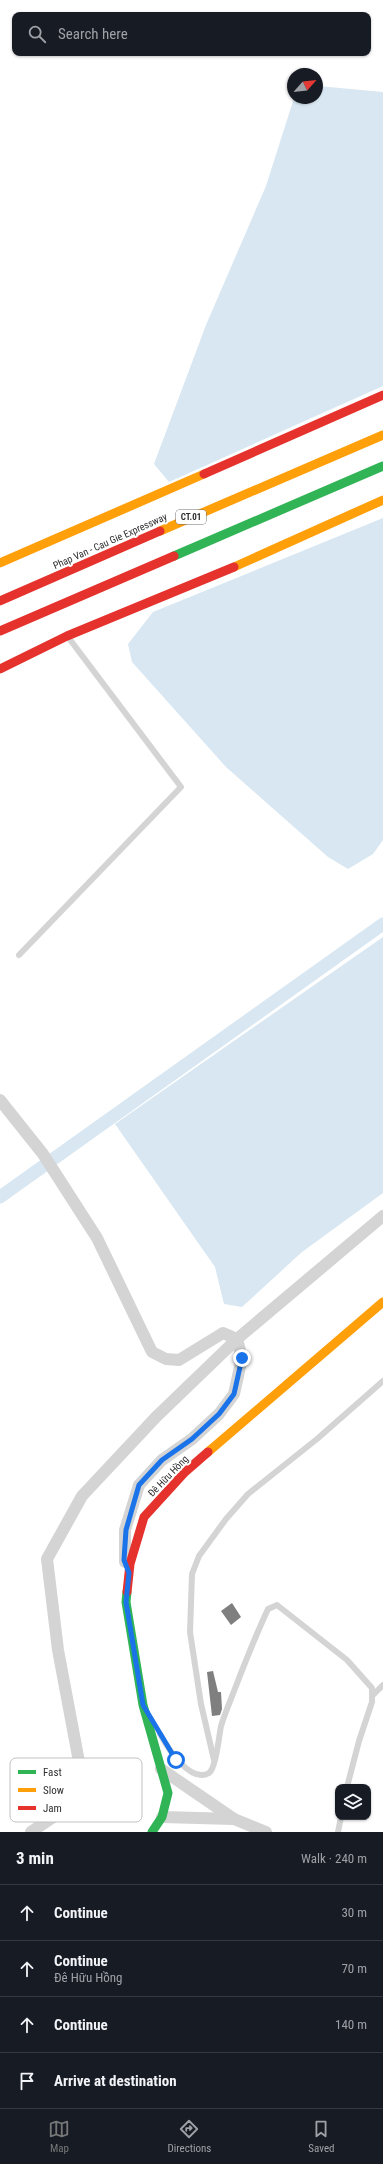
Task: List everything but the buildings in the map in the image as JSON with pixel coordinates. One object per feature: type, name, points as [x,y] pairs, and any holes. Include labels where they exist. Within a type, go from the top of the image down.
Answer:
[{"type":"main road","points":[[0,563],[383,395]]},
{"type":"main road","name":"Phap Van - Cau Gie Expressway","points":[[0,601],[383,435]]},
{"type":"main road","points":[[0,631],[383,466]]},
{"type":"main road","points":[[0,668],[67,636],[242,564],[383,500]]},
{"type":"main road","name":"Đê Hữu Hồng","points":[[152,1832],[162,1816],[168,1793],[143,1705],[126,1602],[129,1573],[144,1517],[185,1472],[383,1302]]},
{"type":"street","points":[[0,1100],[43,1154],[97,1238],[152,1352],[166,1359],[179,1360],[223,1334],[236,1339]]},
{"type":"street","points":[[78,1758],[58,1650],[47,1559],[82,1496],[156,1417],[236,1339],[383,1216]]},
{"type":"street","points":[[129,1573],[124,1560],[126,1530],[139,1485],[162,1460],[192,1439],[219,1414],[234,1394],[242,1358],[236,1339]]},
{"type":"street","points":[[161,1769],[234,1820],[266,1832]]},
{"type":"street","points":[[162,1816],[234,1820]]},
{"type":"street","points":[[31,1832],[46,1822]]},
{"type":"lane","points":[[19,955],[182,787],[67,636]]},
{"type":"lane","points":[[214,1763],[201,1704],[190,1632],[192,1574],[199,1556],[226,1519],[248,1494],[317,1439],[383,1381]]},
{"type":"lane","points":[[143,1705],[166,1745],[180,1763],[195,1773],[204,1775],[211,1772],[223,1721],[256,1635],[268,1609],[272,1605],[277,1605],[347,1660],[368,1682],[373,1695]]},
{"type":"lane","points":[[348,1784],[373,1695],[383,1685]]},
{"type":"lane","points":[[338,1832],[340,1820]]},
{"type":"shaded area","points":[[323,86],[383,92],[383,386],[169,482],[154,464],[206,325],[266,186],[292,104],[323,104]]},
{"type":"shaded area","points":[[383,518],[383,840],[373,854],[348,869],[328,857],[226,767],[132,662],[128,644],[153,612]]},
{"type":"shaded area","points":[[383,937],[383,1193],[302,1252],[242,1307],[224,1304],[215,1267],[115,1124]]},
{"type":"waterway","points":[[0,1197],[383,924]]},
{"type":"traffic: fast","points":[[174,556],[383,466]]},
{"type":"traffic: fast","points":[[127,1592],[126,1602],[143,1705],[168,1793],[162,1817],[152,1832]]},
{"type":"traffic: slow","points":[[160,531],[383,435]]},
{"type":"traffic: slow","points":[[0,563],[204,474]]},
{"type":"traffic: slow","points":[[234,567],[383,500]]},
{"type":"traffic: slow","points":[[208,1452],[383,1302]]},
{"type":"traffic: jam","points":[[204,474],[383,395]]},
{"type":"traffic: jam","points":[[0,601],[160,531]]},
{"type":"traffic: jam","points":[[0,631],[174,556]]},
{"type":"traffic: jam","points":[[0,669],[67,636],[234,567]]},
{"type":"traffic: jam","points":[[127,1592],[130,1564],[144,1517],[185,1472],[208,1452]]},
{"type":"route","points":[[176,1760],[143,1705],[126,1602],[129,1573],[124,1560],[126,1530],[139,1485],[162,1460],[192,1439],[219,1414],[234,1394],[242,1358]]}]
